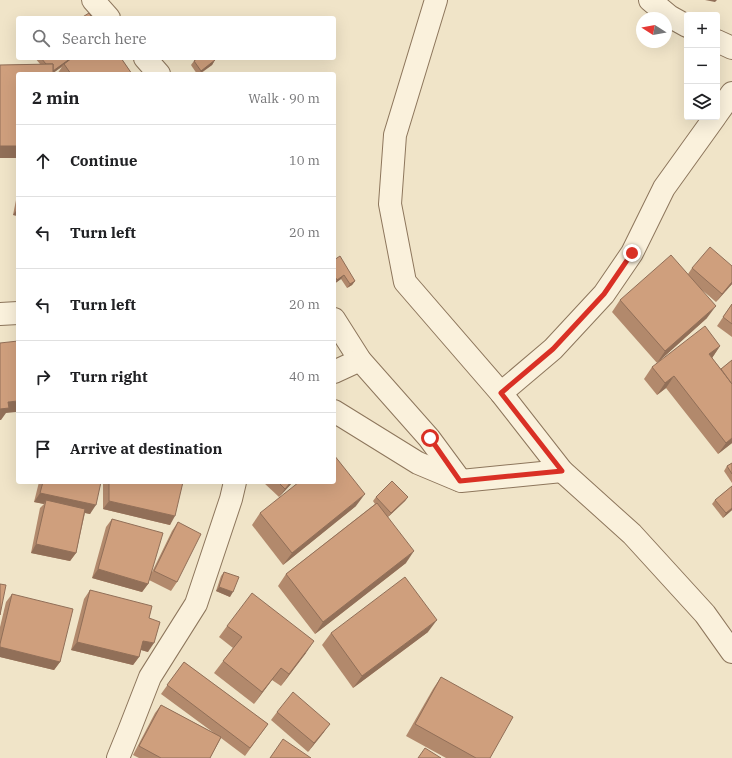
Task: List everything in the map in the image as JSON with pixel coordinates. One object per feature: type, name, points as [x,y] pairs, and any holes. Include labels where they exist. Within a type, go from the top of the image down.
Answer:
[{"type":"street","points":[[93,0],[107,16]]},
{"type":"street","points":[[436,0],[395,135],[390,204],[405,282],[501,393],[562,471],[632,534],[705,614],[732,652]]},
{"type":"street","points":[[650,0],[669,16],[684,24]]},
{"type":"street","points":[[720,42],[732,48]]},
{"type":"street","points":[[146,60],[157,72]]},
{"type":"street","points":[[720,110],[732,93]]},
{"type":"street","points":[[501,393],[553,349],[604,294],[632,253],[664,188],[713,120]]},
{"type":"street","points":[[0,314],[16,313]]},
{"type":"street","points":[[336,322],[360,360],[430,438],[460,481]]},
{"type":"street","points":[[336,371],[360,360]]},
{"type":"street","points":[[336,412],[418,463],[460,481],[562,471]]},
{"type":"street","points":[[118,758],[150,678],[196,604],[234,484]]},
{"type":"building","points":[[43,60],[68,60],[53,71],[53,64],[46,64]]},
{"type":"building","points":[[69,60],[122,60],[131,72],[70,72],[64,64]]},
{"type":"building","points":[[195,60],[215,60],[201,71],[194,61]]},
{"type":"building","points":[[53,64],[53,72],[16,72],[16,146],[0,146],[0,65]]},
{"type":"building","points":[[710,247],[732,266],[732,282],[722,294],[692,268]]},
{"type":"building","points":[[671,255],[716,306],[665,351],[620,300]]},
{"type":"building","points":[[340,256],[355,281],[350,284],[344,275],[337,280],[336,259]]},
{"type":"building","points":[[732,304],[732,324],[723,317]]},
{"type":"building","points":[[705,326],[720,346],[709,354],[732,384],[732,438],[726,443],[674,376],[665,383],[652,367]]},
{"type":"building","points":[[16,341],[16,401],[8,402],[9,408],[0,409],[0,343]]},
{"type":"building","points":[[732,360],[732,384],[721,369]]},
{"type":"building","points":[[336,458],[365,494],[292,553],[260,513],[296,484],[336,484]]},
{"type":"building","points":[[732,463],[732,474],[727,466]]},
{"type":"building","points":[[392,481],[408,497],[391,513],[376,497]]},
{"type":"building","points":[[42,484],[101,484],[96,505],[40,493]]},
{"type":"building","points":[[109,484],[183,484],[175,516],[109,501]]},
{"type":"building","points":[[280,484],[289,484],[285,489]]},
{"type":"building","points":[[732,486],[732,508],[726,513],[715,500]]},
{"type":"building","points":[[46,500],[85,509],[76,553],[36,544]]},
{"type":"building","points":[[377,503],[414,551],[323,622],[286,574]]},
{"type":"building","points":[[112,519],[163,533],[148,584],[98,569]]},
{"type":"building","points":[[178,522],[201,534],[177,582],[154,571]]},
{"type":"building","points":[[224,572],[239,577],[233,592],[219,587]]},
{"type":"building","points":[[405,577],[437,620],[362,676],[331,633]]},
{"type":"building","points":[[0,584],[6,585],[0,615]]},
{"type":"building","points":[[90,590],[152,606],[149,618],[160,622],[154,643],[143,641],[139,657],[77,642]]},
{"type":"building","points":[[252,593],[314,641],[289,674],[281,668],[262,692],[223,661],[242,637],[227,626]]},
{"type":"building","points":[[12,594],[73,609],[60,662],[0,647]]},
{"type":"building","points":[[184,662],[268,724],[250,748],[167,685]]},
{"type":"building","points":[[441,677],[513,717],[490,758],[476,758],[415,724]]},
{"type":"building","points":[[293,692],[330,724],[314,743],[277,712]]},
{"type":"building","points":[[161,705],[221,737],[210,758],[161,758],[139,746]]},
{"type":"building","points":[[283,739],[311,758],[270,758]]},
{"type":"building","points":[[425,748],[441,758],[418,758]]},
{"type":"route","points":[[430,438],[460,481],[562,471],[501,393],[553,349],[604,294],[632,253]]}]
